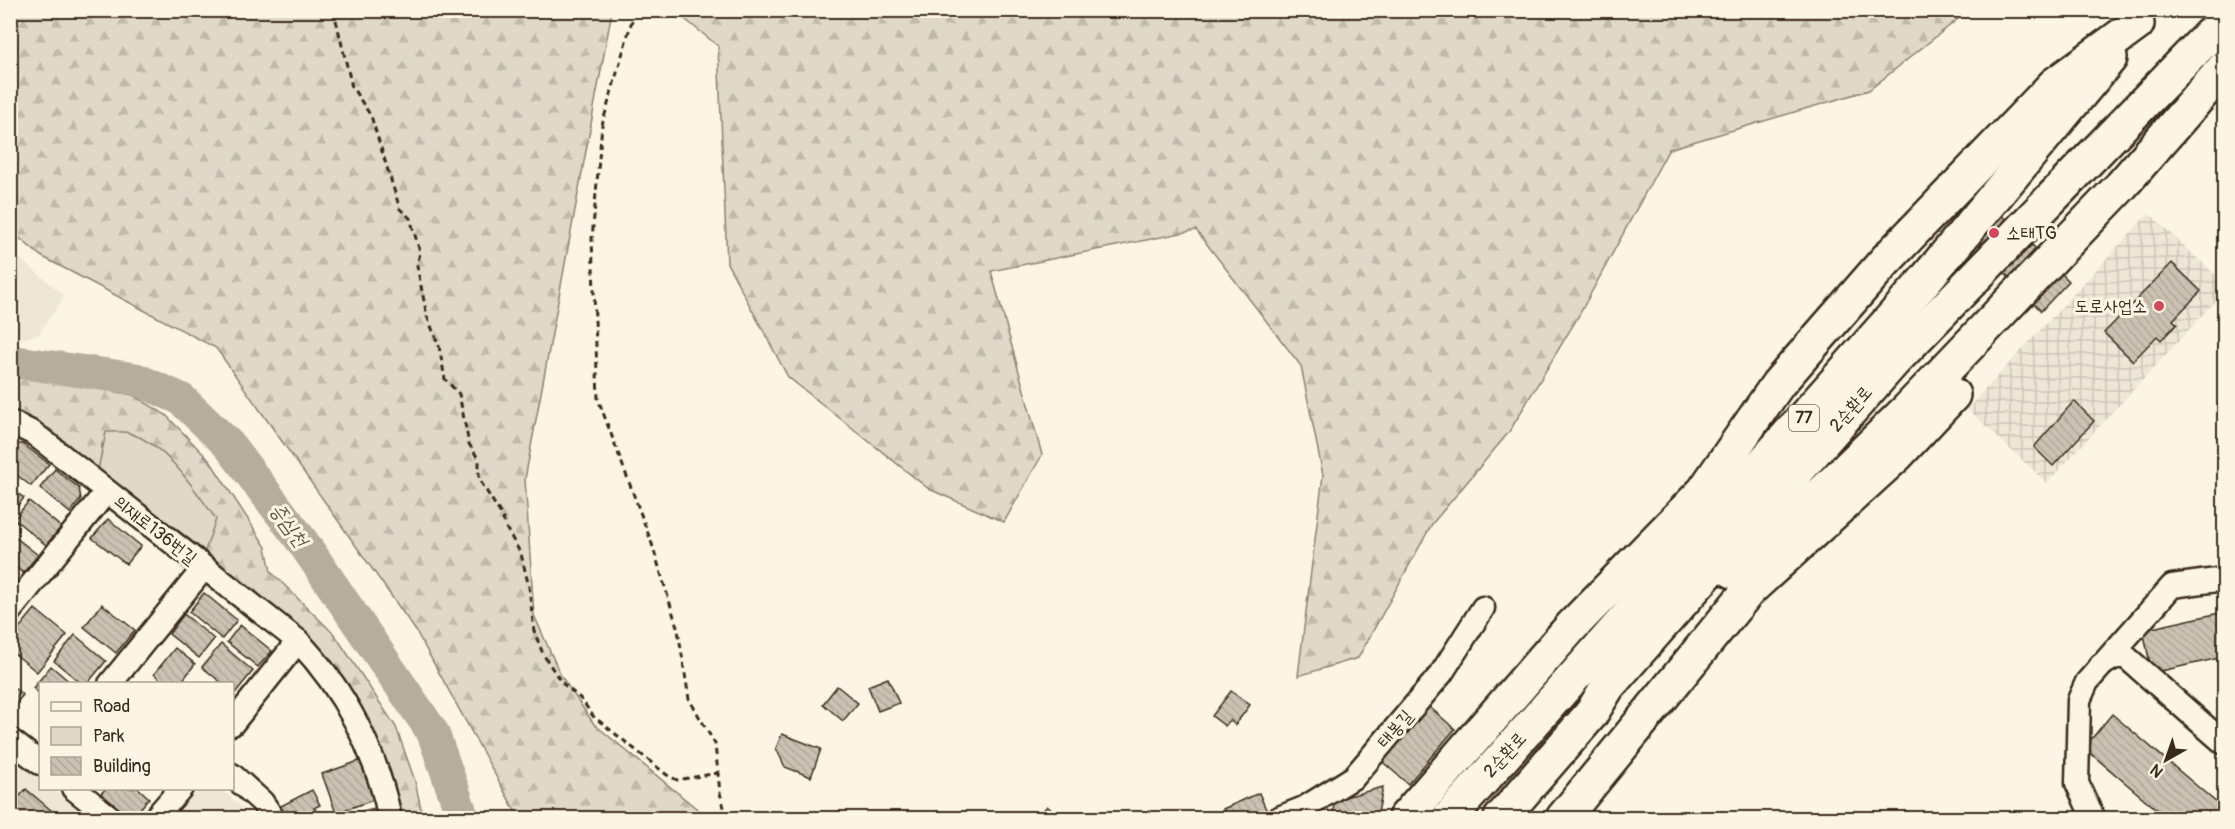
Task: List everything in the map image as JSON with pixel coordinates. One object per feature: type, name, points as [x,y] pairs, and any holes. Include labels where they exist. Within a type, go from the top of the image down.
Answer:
[{"type":"highway","points":[[1405,819],[1572,626],[1704,491],[1778,384],[1886,260],[2055,84],[2143,17]]},
{"type":"highway","name":"2순환로","points":[[1449,819],[1921,285],[2143,17]]},
{"type":"highway","name":"2순환로","points":[[1501,819],[1591,714],[1608,686],[1893,362],[2224,20]]},
{"type":"highway","name":"77","points":[[1591,714],[1616,697],[1715,588],[1820,496],[1908,409],[2121,186],[2224,68]]},
{"type":"highway","points":[[1563,819],[1749,590],[1897,455],[2052,288],[2121,186]]},
{"type":"street","name":"의재로136번길","points":[[10,422],[33,433],[297,641],[319,665],[345,702],[384,786],[390,819]]},
{"type":"street","name":"의재로136번길","points":[[10,611],[106,492]]},
{"type":"street","name":"의재로136번길","points":[[112,682],[204,568]]},
{"type":"street","points":[[2093,819],[2077,783],[2079,700],[2087,682],[2172,586],[2224,579]]},
{"type":"street","name":"태봉길","points":[[1279,819],[1304,808],[1354,777],[1441,674],[1483,608]]},
{"type":"street","points":[[234,721],[297,641]]},
{"type":"street","points":[[2100,665],[2115,657],[2126,657],[2224,742]]},
{"type":"street","points":[[10,740],[39,762]]},
{"type":"street","points":[[234,776],[262,802],[273,819]]},
{"type":"street","points":[[74,790],[111,819]]},
{"type":"street","points":[[155,819],[180,790]]},
{"type":"path","points":[[337,10],[335,16],[352,87],[371,116],[400,209],[410,218],[417,241],[420,252],[417,266],[427,316],[441,356],[445,379],[459,394],[469,444],[479,460],[479,479],[502,516],[521,554],[530,587],[534,631],[543,654],[561,682],[581,699],[593,716],[667,775],[677,780],[718,772]]},
{"type":"path","points":[[635,10],[602,125],[592,239],[598,399],[652,544],[678,630],[690,699],[715,744],[727,819]]},
{"type":"shaded area","points":[[2149,213],[2224,283],[2224,292],[2047,483],[1967,409]]},
{"type":"shaded area","points":[[11,251],[65,296],[38,335],[11,341]]},
{"type":"shaded area","points":[[10,756],[39,779],[39,790],[53,790],[90,818],[11,818]]},
{"type":"shaded area","points":[[193,790],[223,790],[253,818],[170,818]]},
{"type":"green space","points":[[10,11],[612,11],[525,479],[534,615],[561,676],[594,724],[708,818],[519,818],[416,631],[216,348],[41,256],[11,231]]},
{"type":"green space","points":[[675,11],[1968,11],[1869,90],[1669,149],[1578,317],[1509,432],[1432,524],[1358,658],[1298,676],[1323,475],[1301,366],[1196,230],[991,271],[1042,455],[1004,522],[929,489],[788,377],[727,263],[718,46]]},
{"type":"green space","points":[[11,372],[133,395],[166,415],[210,461],[266,547],[271,572],[335,635],[396,727],[415,781],[423,818],[401,818],[393,783],[371,730],[316,645],[205,551],[126,491],[102,444],[101,463],[98,470],[50,429],[11,415]]},
{"type":"green space","points":[[106,432],[126,432],[143,439],[168,457],[189,481],[216,519],[205,551],[98,470]]},
{"type":"building","name":"소태TG","points":[[1961,159],[2004,218],[2069,281],[2041,311],[1982,249],[1932,186]]},
{"type":"building","name":"도로사업소","points":[[2172,263],[2201,291],[2173,320],[2177,324],[2161,340],[2157,336],[2133,361],[2104,333]]},
{"type":"building","points":[[2074,401],[2094,421],[2053,466],[2034,447]]},
{"type":"building","points":[[10,444],[23,444],[49,464],[31,486],[10,470]]},
{"type":"building","points":[[55,469],[79,488],[81,499],[70,513],[40,488]]},
{"type":"building","points":[[10,488],[24,498],[10,515]]},
{"type":"building","points":[[29,501],[61,527],[46,545],[14,519]]},
{"type":"building","points":[[108,519],[141,546],[126,564],[92,538]]},
{"type":"building","points":[[10,533],[38,555],[23,573],[10,563]]},
{"type":"building","points":[[204,593],[237,620],[222,639],[189,612]]},
{"type":"building","points":[[102,604],[135,630],[116,653],[84,627]]},
{"type":"building","points":[[35,609],[67,635],[37,672],[10,650],[10,639]]},
{"type":"building","points":[[2224,612],[2224,657],[2152,673],[2143,630]]},
{"type":"building","points":[[184,614],[214,639],[199,658],[169,634]]},
{"type":"building","points":[[240,625],[272,651],[258,667],[227,642]]},
{"type":"building","points":[[75,635],[106,661],[89,682],[80,682],[54,661]]},
{"type":"building","points":[[221,644],[253,671],[235,693],[234,682],[221,682],[202,667]]},
{"type":"building","points":[[175,648],[195,664],[182,682],[163,682],[154,674]]},
{"type":"building","points":[[51,666],[70,682],[39,682],[39,693],[33,688]]},
{"type":"building","points":[[888,678],[899,703],[878,711],[868,686]]},
{"type":"building","points":[[10,685],[23,695],[10,710]]},
{"type":"building","points":[[837,686],[858,703],[843,721],[823,704]]},
{"type":"building","points":[[1231,691],[1250,705],[1235,725],[1230,720],[1225,726],[1212,716]]},
{"type":"building","points":[[1425,703],[1455,729],[1408,784],[1378,758]]},
{"type":"building","points":[[2112,714],[2224,809],[2224,818],[2167,818],[2084,748]]},
{"type":"building","points":[[782,734],[821,749],[811,777],[785,767],[776,748]]},
{"type":"building","points":[[362,760],[376,799],[336,813],[322,774]]},
{"type":"building","points":[[10,774],[18,780],[10,789]]},
{"type":"building","points":[[1383,787],[1377,818],[1333,818],[1334,800]]},
{"type":"building","points":[[26,789],[52,811],[46,818],[10,817],[10,807]]},
{"type":"building","points":[[104,790],[140,790],[149,798],[136,814],[125,815],[100,795]]},
{"type":"building","points":[[312,790],[320,805],[314,808],[322,818],[283,818],[277,808]]},
{"type":"building","points":[[1259,793],[1268,814],[1258,818],[1227,818],[1223,809]]},
{"type":"building","points":[[1047,806],[1060,817],[1037,818]]},
{"type":"building","points":[[376,808],[378,818],[340,818],[339,816]]},
{"type":"waterway","name":"증심천","points":[[10,361],[136,379],[181,399],[229,445],[302,541],[433,733],[463,818]]},
{"type":"place","name":"소태TG","points":[[1994,233]]},
{"type":"place","name":"도로사업소","points":[[2159,306]]}]
